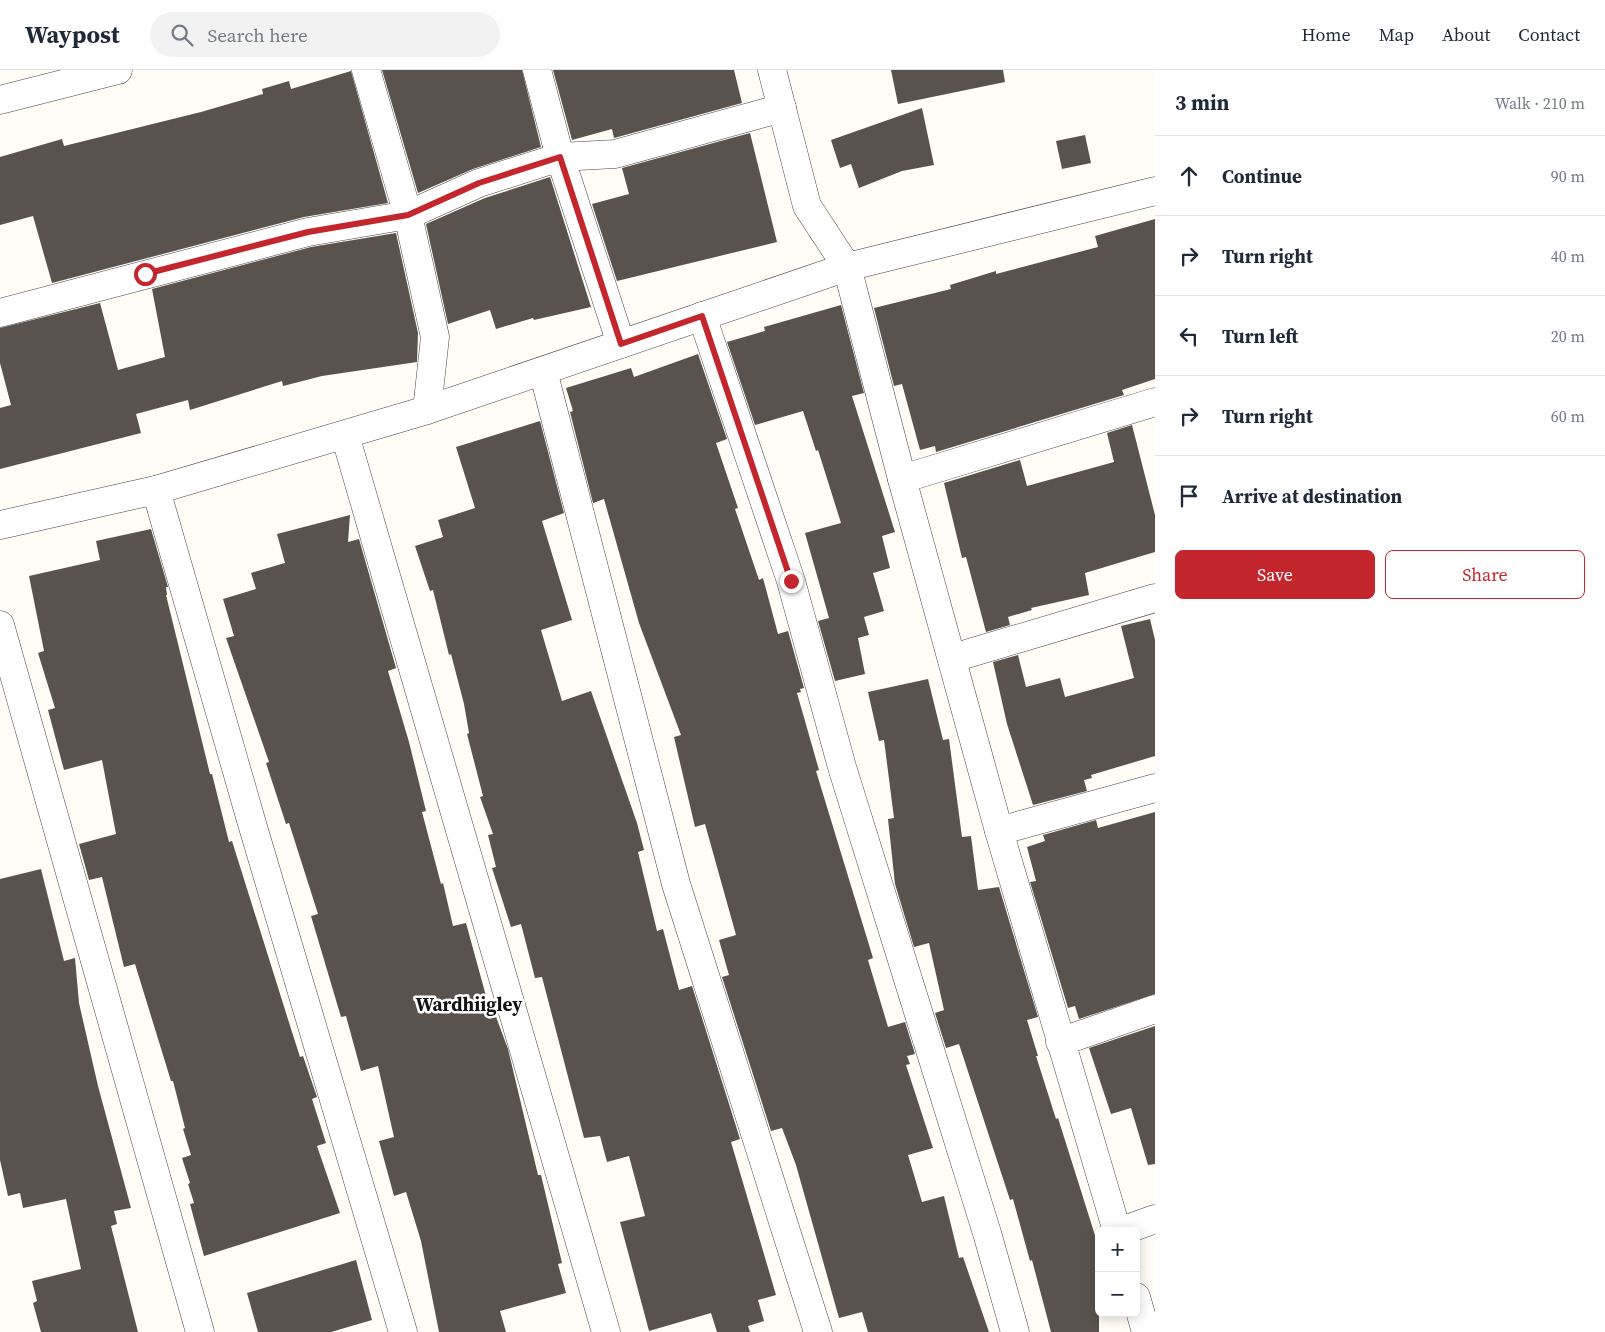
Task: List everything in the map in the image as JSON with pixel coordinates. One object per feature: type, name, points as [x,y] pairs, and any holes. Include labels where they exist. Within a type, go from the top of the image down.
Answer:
[{"type":"street","points":[[0,100],[118,70]]},
{"type":"street","points":[[366,70],[408,215],[435,337],[427,410]]},
{"type":"street","points":[[537,70],[560,157],[621,344]]},
{"type":"street","points":[[772,70],[807,206],[847,268],[902,478],[999,831],[1060,1042],[1117,1227]]},
{"type":"street","points":[[0,313],[308,232],[408,215],[479,183],[560,157],[615,154],[782,108]]},
{"type":"street","points":[[0,526],[156,490],[345,435],[427,410],[847,268],[1155,190]]},
{"type":"street","points":[[702,316],[791,581],[842,767],[987,1233],[1015,1332]]},
{"type":"street","points":[[543,371],[676,884],[818,1332]]},
{"type":"street","points":[[902,478],[1155,402]]},
{"type":"street","points":[[345,435],[606,1332]]},
{"type":"street","points":[[156,490],[252,828],[403,1332]]},
{"type":"street","points":[[953,658],[1155,598]]},
{"type":"street","points":[[0,625],[200,1332]]},
{"type":"street","points":[[999,831],[1155,788]]},
{"type":"street","points":[[1060,1042],[1155,1009]]},
{"type":"street","points":[[1133,1227],[1155,1219]]},
{"type":"street","points":[[1140,1311],[1146,1332]]},
{"type":"building","points":[[382,70],[522,70],[541,147],[473,169],[418,193]]},
{"type":"building","points":[[553,70],[734,70],[742,103],[614,138],[612,129],[572,140]]},
{"type":"building","points":[[891,70],[1003,70],[1005,82],[898,104]]},
{"type":"building","points":[[351,71],[388,203],[304,217],[52,283],[33,216],[0,225],[0,157],[62,139],[64,146],[201,112],[263,94],[262,89],[289,81],[291,89]]},
{"type":"building","points":[[922,108],[934,165],[902,171],[859,188],[851,164],[840,168],[831,140]]},
{"type":"building","points":[[750,133],[777,242],[617,281],[592,204],[629,194],[622,168]]},
{"type":"building","points":[[1085,135],[1091,163],[1062,169],[1056,141]]},
{"type":"building","points":[[550,177],[591,307],[534,320],[533,318],[496,329],[490,310],[448,324],[426,224],[485,198]]},
{"type":"building","points":[[1155,219],[1155,379],[1122,390],[1124,395],[936,452],[935,446],[920,450],[902,384],[894,386],[874,308],[951,289],[950,285],[996,271],[996,274],[1098,247],[1095,236]]},
{"type":"building","points":[[396,233],[418,333],[417,362],[322,376],[283,386],[282,381],[190,410],[188,400],[136,414],[141,433],[0,469],[0,408],[11,405],[0,363],[0,328],[100,303],[118,370],[165,357],[152,289],[311,247]]},
{"type":"building","points":[[841,305],[864,393],[852,396],[895,532],[882,536],[890,568],[873,573],[884,611],[864,617],[869,635],[858,638],[865,674],[835,681],[818,621],[829,618],[805,533],[841,523],[818,450],[816,451],[803,411],[755,425],[727,342],[765,331],[764,327]]},
{"type":"building","points":[[698,354],[727,439],[716,443],[738,508],[735,509],[759,580],[763,578],[778,634],[788,631],[804,688],[800,689],[801,692],[797,693],[819,770],[816,771],[873,958],[868,960],[888,1027],[905,1022],[915,1054],[907,1056],[910,1064],[906,1065],[933,1148],[908,1155],[922,1202],[944,1196],[959,1258],[963,1257],[989,1332],[868,1332],[862,1312],[839,1318],[796,1165],[782,1128],[771,1131],[722,977],[729,975],[719,940],[736,935],[705,824],[695,827],[674,737],[681,735],[639,623],[604,499],[593,503],[570,412],[573,411],[566,388],[631,368],[634,377]]},
{"type":"building","points":[[540,421],[564,513],[542,521],[572,620],[541,630],[562,701],[591,691],[637,823],[644,850],[638,852],[657,931],[663,929],[679,990],[692,986],[740,1139],[731,1142],[776,1295],[758,1300],[764,1321],[748,1326],[750,1332],[717,1332],[711,1313],[649,1331],[620,1222],[645,1216],[629,1156],[607,1162],[600,1136],[584,1138],[542,977],[535,978],[521,924],[511,927],[492,868],[496,867],[488,835],[493,834],[480,797],[483,796],[467,734],[469,733],[464,704],[451,654],[449,655],[433,590],[430,591],[415,546],[443,537],[438,520],[475,508],[456,447]]},
{"type":"building","points":[[1132,425],[1155,515],[1155,552],[1085,573],[1089,595],[1031,608],[1032,610],[1008,617],[1010,625],[986,632],[966,557],[962,558],[944,483],[1020,460],[1027,486],[1114,462],[1107,433]]},
{"type":"building","points":[[350,515],[348,542],[359,539],[396,668],[388,671],[409,742],[426,811],[422,812],[441,884],[443,883],[453,926],[466,923],[489,1007],[492,1006],[508,1049],[538,1175],[541,1175],[562,1263],[558,1264],[566,1293],[500,1311],[506,1332],[439,1332],[421,1241],[406,1192],[394,1196],[379,1141],[394,1137],[378,1066],[361,1071],[346,1016],[341,1017],[311,916],[318,914],[289,823],[286,824],[266,763],[269,762],[226,638],[234,636],[223,599],[256,589],[251,573],[285,563],[277,534]]},
{"type":"building","points":[[151,529],[168,587],[166,587],[166,595],[210,774],[212,774],[229,842],[232,841],[300,1057],[303,1056],[317,1097],[312,1099],[326,1143],[317,1146],[340,1213],[204,1256],[190,1204],[194,1203],[188,1184],[190,1183],[182,1158],[191,1155],[183,1129],[185,1128],[173,1081],[171,1081],[135,964],[124,967],[102,877],[89,880],[79,844],[116,834],[102,760],[64,770],[48,710],[55,708],[38,653],[44,651],[29,576],[100,560],[96,541]]},
{"type":"building","points":[[1150,619],[1155,640],[1155,756],[1091,775],[1092,778],[1084,780],[1087,791],[1033,805],[1007,724],[993,662],[1018,655],[1026,687],[1060,678],[1065,697],[1134,678],[1121,626]]},
{"type":"building","points":[[928,679],[943,740],[949,739],[962,837],[971,836],[978,890],[999,887],[1038,1017],[1027,1020],[1038,1056],[1036,1056],[1056,1119],[1058,1118],[1095,1235],[1095,1317],[1099,1317],[1099,1332],[1051,1332],[1032,1260],[1030,1261],[1013,1199],[1010,1200],[959,1044],[946,1048],[935,1013],[944,1010],[929,943],[914,947],[895,884],[888,819],[894,818],[884,740],[879,741],[868,692]]},
{"type":"building","points":[[1155,812],[1155,994],[1079,1019],[1075,1006],[1068,1008],[1030,882],[1036,881],[1027,847],[1045,841],[1043,835],[1096,820],[1098,828]]},
{"type":"building","points":[[41,869],[64,961],[75,958],[79,1003],[98,1086],[131,1208],[114,1211],[117,1224],[111,1226],[138,1332],[41,1332],[33,1303],[37,1301],[32,1281],[81,1269],[66,1199],[23,1208],[20,1193],[8,1196],[0,1160],[0,879]]},
{"type":"building","points":[[1155,1026],[1155,1164],[1148,1165],[1131,1108],[1111,1114],[1089,1048]]},
{"type":"building","points":[[356,1260],[372,1320],[331,1332],[258,1332],[247,1293]]},
{"type":"district","name":"Wardhiigley","points":[[469,1004]]},
{"type":"route","points":[[145,274],[308,232],[408,215],[479,183],[560,157],[621,344],[702,316],[744,448],[791,581]]}]
